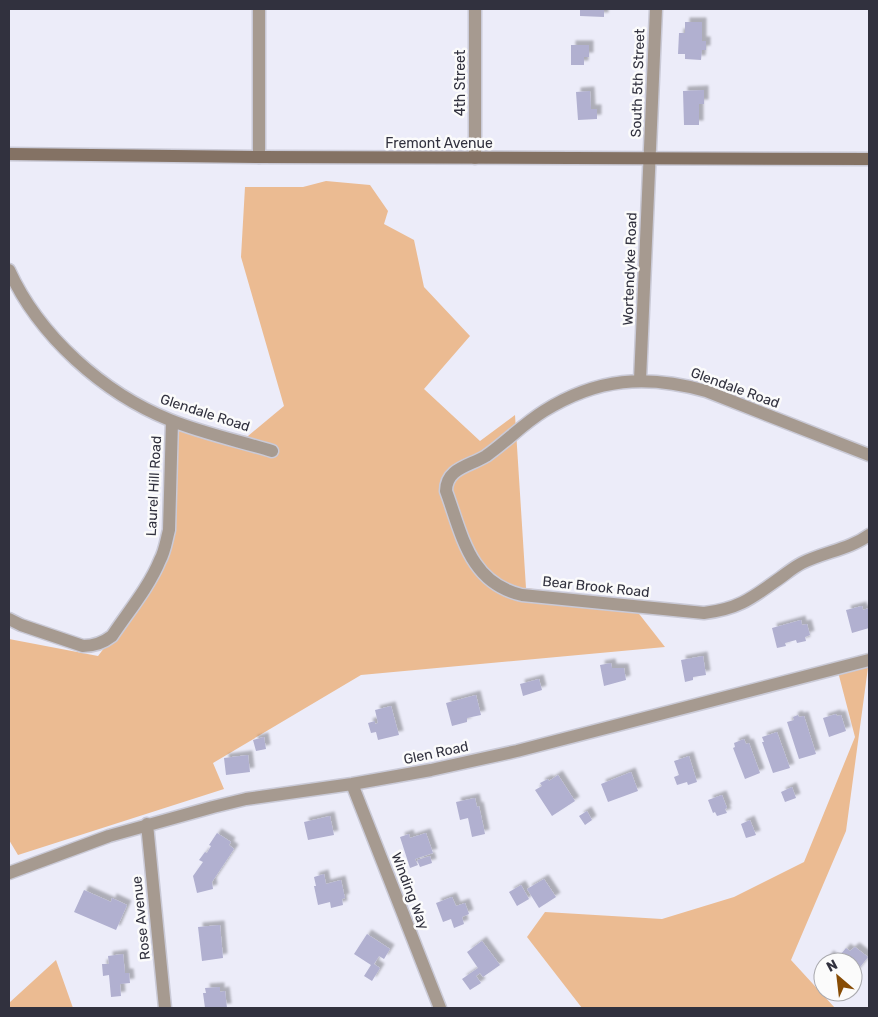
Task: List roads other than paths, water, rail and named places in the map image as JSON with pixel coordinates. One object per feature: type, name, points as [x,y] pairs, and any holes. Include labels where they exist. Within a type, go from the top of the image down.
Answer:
[{"type":"street","points":[[259,9],[259,157]]},
{"type":"street","name":"4th Street","points":[[475,9],[475,158]]},
{"type":"street","name":"South 5th Street","points":[[650,158],[656,9]]},
{"type":"street","name":"Fremont Avenue","points":[[9,154],[259,157],[869,159]]},
{"type":"street","name":"Wortendyke Road","points":[[640,380],[650,158]]},
{"type":"street","name":"Glendale Road","points":[[9,270],[27,302],[51,334],[71,356],[122,396],[172,421],[272,451]]},
{"type":"street","name":"Glendale Road","points":[[509,438],[543,411],[569,397],[601,386],[640,380],[681,384],[706,391],[869,455]]},
{"type":"street","name":"Laurel Hill Road","points":[[9,619],[21,625],[83,646],[94,646],[112,636],[151,577],[165,548],[169,530],[172,421]]},
{"type":"street","name":"Bear Brook Road","points":[[509,438],[486,455],[449,476],[446,490],[469,554],[477,567],[500,587],[516,594],[704,613],[721,611],[736,607],[750,600],[800,564],[819,555],[850,545],[869,534]]},
{"type":"street","name":"Glen Road","points":[[9,873],[68,850],[147,824],[246,799],[352,784],[431,770],[517,751],[869,660]]},
{"type":"street","name":"Winding Way","points":[[352,784],[440,1008]]},
{"type":"street","name":"Rose Avenue","points":[[147,824],[165,1008]]}]
